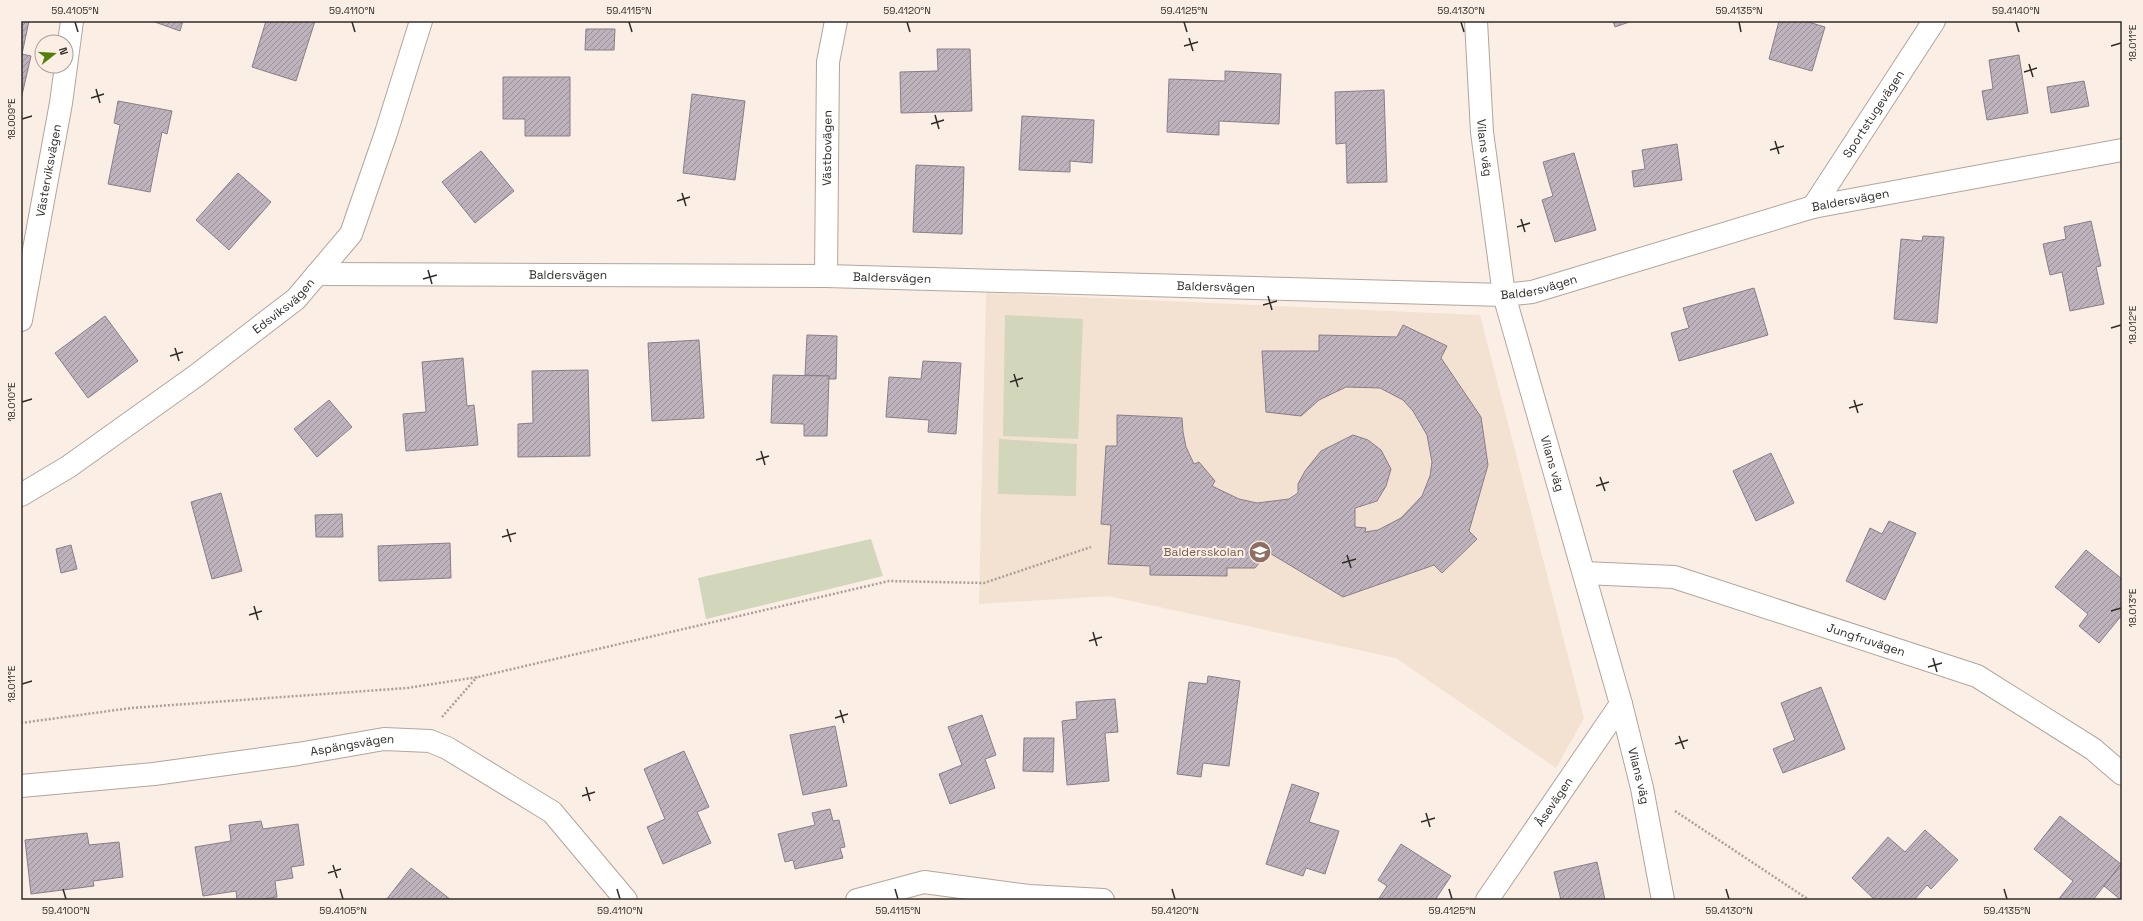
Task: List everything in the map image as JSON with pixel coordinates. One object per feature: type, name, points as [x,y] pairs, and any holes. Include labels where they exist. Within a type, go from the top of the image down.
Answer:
[{"type":"street","name":"Västerviksvägen","points":[[21,320],[61,103],[72,21]]},
{"type":"street","name":"Edsviksvägen","points":[[21,495],[68,467],[197,375],[296,299],[351,234],[386,133],[421,21]]},
{"type":"street","name":"Västbovägen","points":[[826,276],[828,62],[836,21]]},
{"type":"street","name":"Vilans väg","points":[[1476,21],[1482,132],[1504,295],[1621,704],[1642,788],[1663,900]]},
{"type":"street","name":"Sportstugevägen","points":[[1813,207],[1934,21]]},
{"type":"street","name":"Baldersvägen","points":[[317,274],[826,276],[1504,295],[1532,292],[1813,207],[2122,150]]},
{"type":"street","name":"Jungfruvägen","points":[[1584,572],[1674,577],[1977,676],[2093,749],[2122,774]]},
{"type":"street","name":"Åsevägen","points":[[1487,900],[1621,704]]},
{"type":"street","name":"Aspängsvägen","points":[[21,786],[154,774],[298,754],[384,739],[430,741],[447,748],[552,812],[626,900]]},
{"type":"street","points":[[857,900],[924,882],[1029,896],[1103,900]]},
{"type":"path","points":[[21,723],[131,708],[407,688],[478,677],[889,581],[984,583],[1091,547]]},
{"type":"path","points":[[430,741],[441,717],[478,677]]},
{"type":"path","points":[[1642,788],[1810,900]]},
{"type":"shaded area","name":"Baldersskolan","points":[[986,293],[1480,315],[1584,718],[1556,768],[1396,658],[1108,596],[979,604]]},
{"type":"green space","points":[[1005,315],[1083,319],[1078,439],[1003,436]]},
{"type":"green space","points":[[999,439],[1077,444],[1076,496],[998,494]]},
{"type":"green space","points":[[871,539],[883,576],[706,619],[698,578]]},
{"type":"building","points":[[21,21],[29,21],[22,54],[31,56],[22,95]]},
{"type":"building","points":[[152,21],[183,21],[180,31]]},
{"type":"building","points":[[266,21],[315,21],[296,81],[252,67]]},
{"type":"building","points":[[1613,21],[1632,21],[1615,27]]},
{"type":"building","points":[[1779,21],[1805,21],[1825,27],[1812,71],[1769,59]]},
{"type":"building","points":[[586,29],[615,29],[614,50],[585,50]]},
{"type":"building","points":[[937,49],[970,49],[972,111],[901,113],[900,72],[938,71]]},
{"type":"building","points":[[2019,55],[2028,113],[1987,120],[1982,91],[1993,89],[1989,60]]},
{"type":"building","points":[[1225,71],[1281,74],[1279,124],[1219,121],[1219,135],[1167,132],[1169,79],[1225,81]]},
{"type":"building","points":[[503,77],[570,77],[570,136],[525,136],[525,119],[503,119]]},
{"type":"building","points":[[2084,81],[2089,106],[2051,113],[2047,87]]},
{"type":"building","points":[[1384,90],[1387,182],[1347,183],[1346,143],[1336,144],[1335,92]]},
{"type":"building","points":[[692,94],[745,101],[735,180],[683,173]]},
{"type":"building","points":[[118,101],[172,111],[167,134],[162,132],[150,192],[108,184],[120,125],[114,123]]},
{"type":"building","points":[[1022,116],[1094,120],[1092,163],[1070,161],[1070,172],[1019,170]]},
{"type":"building","points":[[1677,144],[1682,180],[1634,187],[1632,171],[1645,169],[1642,150]]},
{"type":"building","points":[[481,151],[514,191],[475,223],[442,182]]},
{"type":"building","points":[[1574,153],[1596,230],[1555,242],[1542,200],[1553,196],[1543,162]]},
{"type":"building","points":[[916,165],[964,167],[962,234],[913,232]]},
{"type":"building","points":[[238,173],[271,202],[229,250],[196,220]]},
{"type":"building","points":[[2091,221],[2101,266],[2096,267],[2104,304],[2070,311],[2062,272],[2050,275],[2043,244],[2066,239],[2064,227]]},
{"type":"building","points":[[1923,236],[1944,237],[1937,323],[1894,319],[1901,239],[1922,241]]},
{"type":"building","points":[[1754,288],[1768,335],[1679,361],[1671,333],[1689,328],[1683,308]]},
{"type":"building","points":[[105,316],[138,361],[88,398],[55,353]]},
{"type":"building","points":[[1403,325],[1447,346],[1441,358],[1481,417],[1488,465],[1469,531],[1477,539],[1442,573],[1434,565],[1343,597],[1268,552],[1255,568],[1227,568],[1227,576],[1150,575],[1150,566],[1108,564],[1111,525],[1101,524],[1106,446],[1117,446],[1117,415],[1182,418],[1186,447],[1194,464],[1199,462],[1215,481],[1212,486],[1239,499],[1257,503],[1289,499],[1298,493],[1298,484],[1305,471],[1321,451],[1353,435],[1368,440],[1381,450],[1391,469],[1386,486],[1377,501],[1355,508],[1355,527],[1366,528],[1365,532],[1378,530],[1401,518],[1422,496],[1430,476],[1432,462],[1427,435],[1413,411],[1403,400],[1380,388],[1346,387],[1319,400],[1301,416],[1266,412],[1262,351],[1319,351],[1319,335],[1397,337]]},
{"type":"building","points":[[807,335],[837,336],[836,379],[829,379],[829,376],[805,375]]},
{"type":"building","points":[[699,340],[704,418],[652,421],[648,343]]},
{"type":"building","points":[[463,358],[467,406],[474,405],[478,445],[406,451],[403,414],[426,412],[422,362]]},
{"type":"building","points":[[923,361],[961,363],[956,434],[928,432],[929,420],[886,417],[889,377],[921,379]]},
{"type":"building","points":[[588,370],[590,456],[518,457],[518,424],[533,423],[532,371]]},
{"type":"building","points":[[773,375],[829,376],[827,436],[804,436],[804,424],[771,423]]},
{"type":"building","points":[[329,400],[352,427],[317,457],[294,429]]},
{"type":"building","points":[[1771,453],[1794,503],[1756,521],[1733,471]]},
{"type":"building","points":[[221,493],[242,571],[212,579],[191,502]]},
{"type":"building","points":[[342,514],[343,537],[316,537],[315,515]]},
{"type":"building","points":[[1889,521],[1916,533],[1885,600],[1846,581],[1870,528],[1882,534]]},
{"type":"building","points":[[450,543],[451,578],[379,581],[378,546]]},
{"type":"building","points":[[71,545],[77,569],[61,573],[56,549]]},
{"type":"building","points":[[2086,550],[2122,579],[2122,615],[2099,643],[2079,626],[2088,614],[2055,587]]},
{"type":"building","points":[[1208,676],[1240,681],[1229,766],[1203,763],[1201,777],[1177,774],[1189,682],[1207,684]]},
{"type":"building","points":[[1821,687],[1845,749],[1783,773],[1773,749],[1795,740],[1781,703]]},
{"type":"building","points":[[1115,699],[1118,732],[1105,733],[1109,781],[1067,785],[1062,721],[1077,719],[1076,702]]},
{"type":"building","points":[[982,715],[996,755],[985,759],[995,788],[950,804],[939,774],[962,765],[948,727]]},
{"type":"building","points":[[835,726],[847,786],[803,795],[790,735]]},
{"type":"building","points":[[1024,738],[1054,738],[1053,772],[1023,771]]},
{"type":"building","points":[[684,751],[709,807],[697,812],[711,843],[663,864],[647,827],[665,819],[644,769]]},
{"type":"building","points":[[1292,784],[1319,793],[1309,822],[1339,831],[1325,874],[1306,868],[1303,876],[1266,864]]},
{"type":"building","points":[[830,809],[833,821],[839,820],[845,847],[840,848],[843,858],[795,869],[793,860],[785,862],[778,834],[815,825],[812,813]]},
{"type":"building","points":[[2060,816],[2121,864],[2093,900],[2058,900],[2073,881],[2034,849]]},
{"type":"building","points":[[261,821],[263,829],[298,824],[304,865],[291,867],[293,878],[275,881],[277,897],[257,900],[237,900],[236,891],[203,896],[195,847],[231,841],[229,825]]},
{"type":"building","points":[[1925,830],[1958,860],[1931,889],[1927,885],[1914,900],[1875,900],[1852,878],[1888,837],[1905,852]]},
{"type":"building","points":[[87,833],[89,845],[119,842],[123,877],[93,881],[94,886],[31,894],[25,840]]},
{"type":"building","points":[[1401,844],[1451,876],[1435,900],[1378,900],[1387,886],[1378,880]]},
{"type":"building","points":[[1597,862],[1605,900],[1561,900],[1554,872]]},
{"type":"building","points":[[2122,863],[2122,900],[2121,900],[2104,886]]},
{"type":"building","points":[[411,868],[451,900],[386,900]]},
{"type":"place","name":"Baldersskolan","points":[[1260,552]]}]
